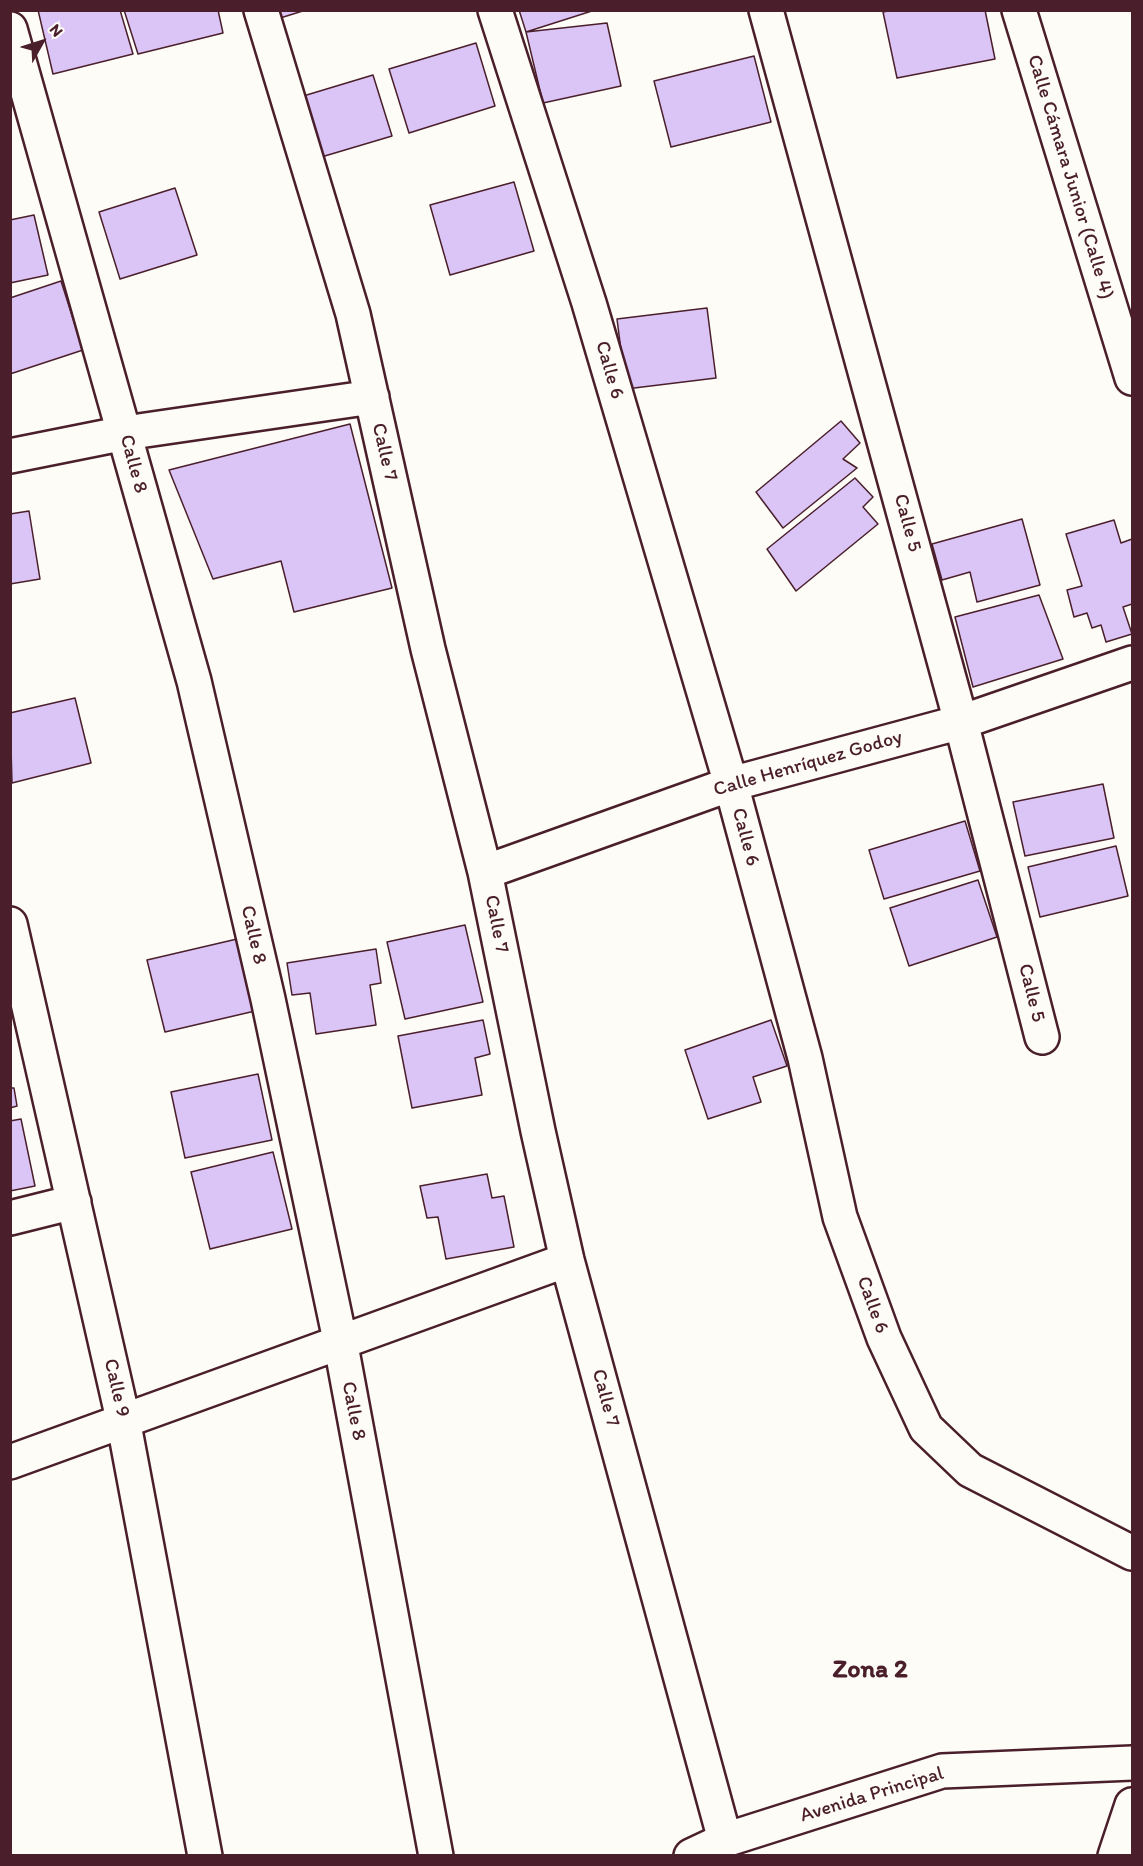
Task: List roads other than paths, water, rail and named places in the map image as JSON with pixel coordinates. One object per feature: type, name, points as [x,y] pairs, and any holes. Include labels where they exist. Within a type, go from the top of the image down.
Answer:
[{"type":"street","name":"Calle 7","points":[[261,10],[353,314],[428,649],[486,872],[538,1131],[567,1260],[725,1840]]},
{"type":"street","name":"Calle 6","points":[[495,10],[589,303],[731,783],[805,1058],[840,1217],[884,1338],[926,1428],[970,1470],[1132,1553]]},
{"type":"street","name":"Calle 5","points":[[766,10],[962,722],[1042,1037]]},
{"type":"street","name":"Calle Cámara Junior (Calle 4)","points":[[1019,10],[1132,378]]},
{"type":"street","name":"Calle 8","points":[[10,29],[196,692],[268,999],[340,1340],[436,1856]]},
{"type":"street","points":[[10,456],[125,433],[372,397]]},
{"type":"street","name":"Calle Henríquez Godoy","points":[[486,872],[731,783],[962,722],[1132,663]]},
{"type":"street","name":"Calle 9","points":[[10,924],[14,967],[74,1202],[123,1419],[205,1856]]},
{"type":"street","points":[[10,1218],[74,1202]]},
{"type":"street","points":[[10,1462],[340,1340],[567,1260]]},
{"type":"street","name":"Avenida Principal","points":[[691,1856],[725,1840],[942,1771],[1132,1763]]},
{"type":"street","points":[[1115,1856],[1132,1805]]},
{"type":"district","name":"Zona 2","points":[[870,1670]]}]
